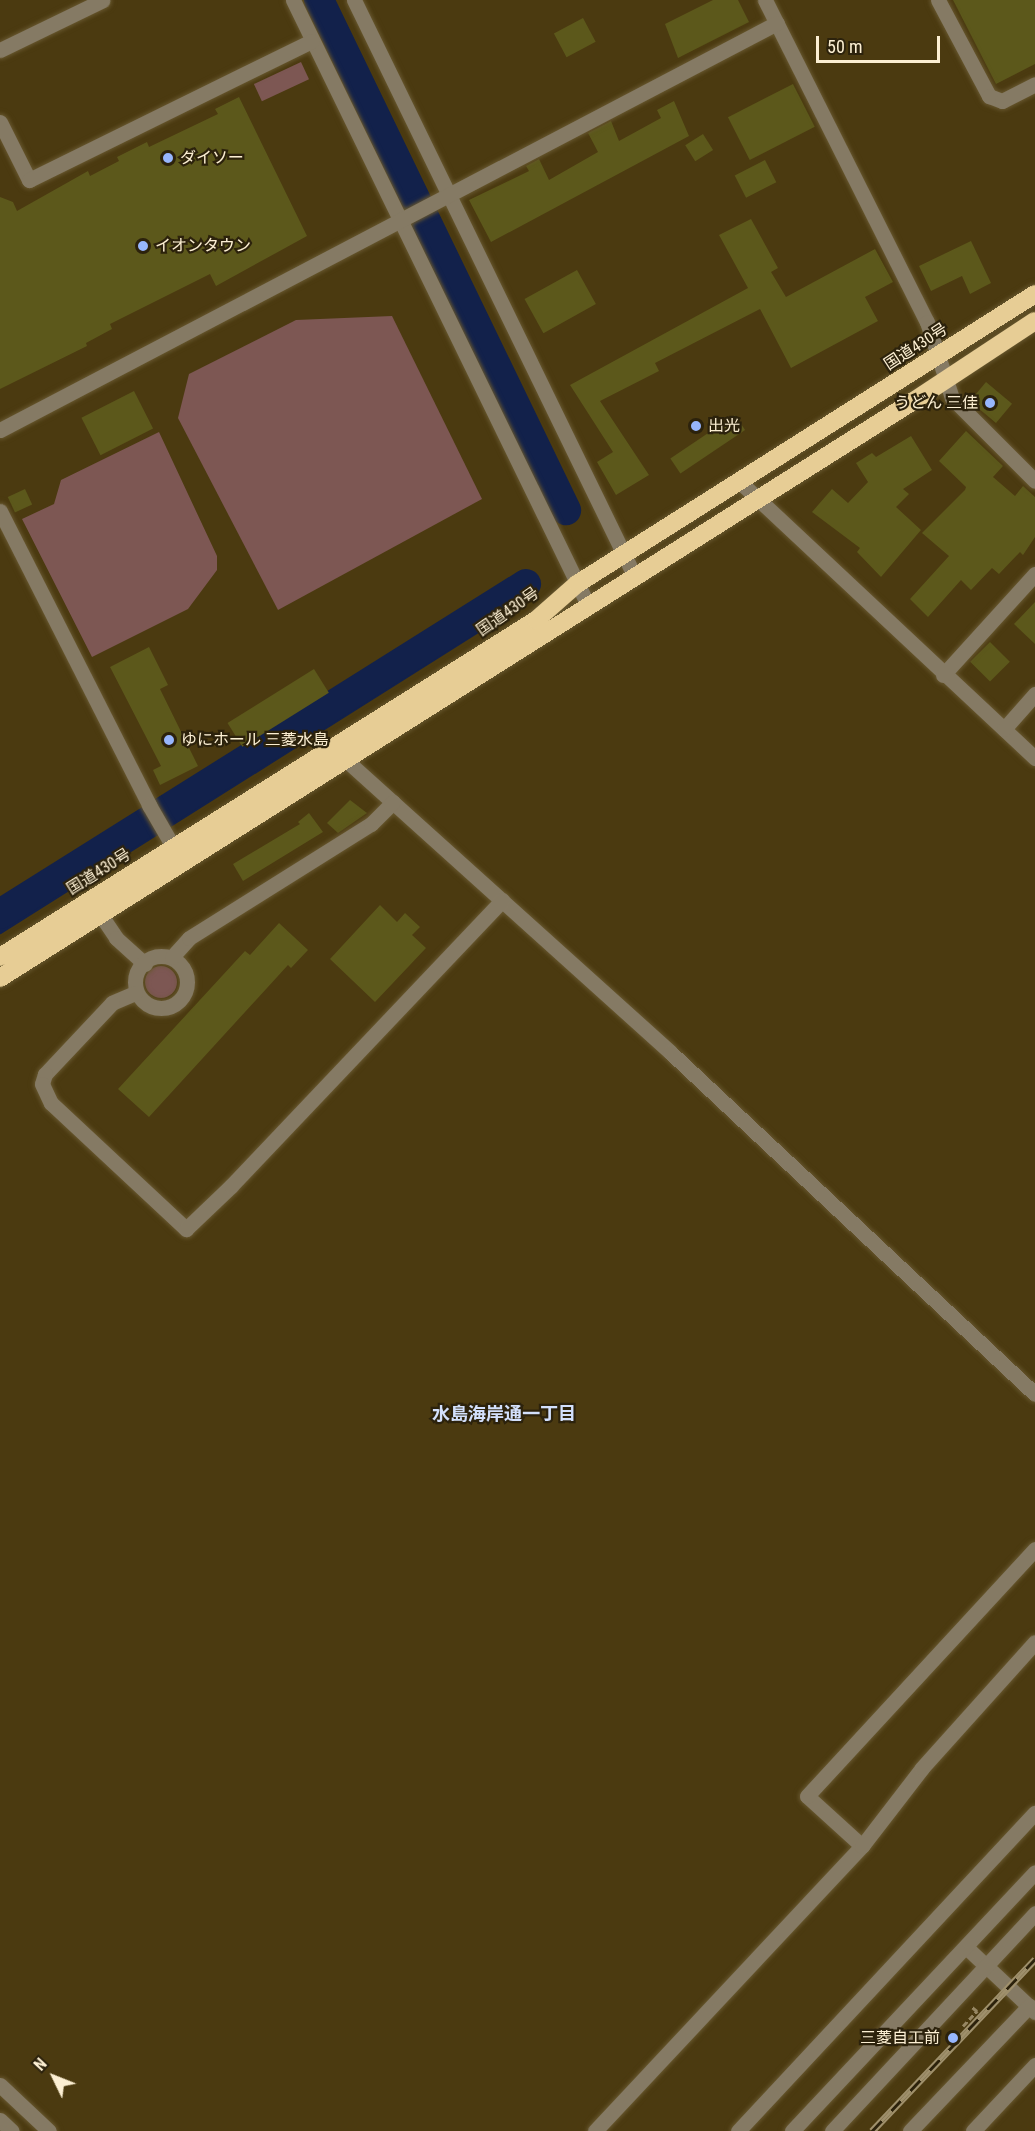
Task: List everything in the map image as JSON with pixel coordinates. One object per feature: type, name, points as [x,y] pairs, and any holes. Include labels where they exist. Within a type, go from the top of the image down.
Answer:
[{"type":"highway","name":"国道430号","points":[[343,753],[536,620],[577,584],[741,483],[1035,294]]},
{"type":"highway","name":"国道430号","points":[[0,978],[174,848],[343,753],[588,605],[1035,321]]},
{"type":"highway","name":"国道430号","points":[[0,957],[95,908]]},
{"type":"street","points":[[0,50],[103,0]]},
{"type":"street","points":[[292,0],[588,605]]},
{"type":"street","points":[[354,0],[440,198],[634,575]]},
{"type":"street","points":[[765,0],[927,322],[940,355],[945,380],[961,409],[1035,480]]},
{"type":"street","points":[[938,0],[989,96],[1002,100],[1035,84]]},
{"type":"street","points":[[0,430],[777,23]]},
{"type":"street","points":[[0,122],[28,180],[312,41]]},
{"type":"street","points":[[741,483],[755,500],[1035,758]]},
{"type":"street","points":[[0,511],[153,812],[174,848]]},
{"type":"street","points":[[944,675],[1035,574]]},
{"type":"street","points":[[1004,729],[1035,694]]},
{"type":"street","points":[[343,753],[393,802],[502,900],[1035,1394]]},
{"type":"street","points":[[172,957],[189,938],[371,824],[393,802]]},
{"type":"street","points":[[135,993],[112,1003],[45,1074],[42,1084],[51,1103],[186,1229],[231,1186],[502,900]]},
{"type":"street","points":[[95,908],[116,938],[145,964]]},
{"type":"street","points":[[156,956],[172,957],[187,975],[186,990],[171,1006],[154,1009],[140,1000],[135,993],[135,975],[145,964],[156,956]]},
{"type":"street","points":[[862,1846],[807,1796],[1035,1549]]},
{"type":"street","points":[[595,2131],[862,1846],[922,1768],[1035,1642]]},
{"type":"street","points":[[738,2131],[1035,1813]]},
{"type":"street","points":[[792,2131],[1035,1872]]},
{"type":"street","points":[[832,2131],[1035,1913]]},
{"type":"street","points":[[910,2131],[1032,2008],[966,1947]]},
{"type":"street","points":[[973,2131],[1035,2065]]},
{"type":"street","points":[[0,2085],[49,2131]]},
{"type":"street","points":[[0,2120],[12,2131]]},
{"type":"path","points":[[963,2026],[977,2011],[972,2007]]},
{"type":"shaded area","points":[[301,62],[309,79],[262,101],[254,84]]},
{"type":"shaded area","points":[[392,316],[482,499],[278,610],[178,418],[189,374],[296,320]]},
{"type":"shaded area","points":[[159,432],[217,556],[217,570],[188,609],[92,657],[22,519],[54,504],[61,480]]},
{"type":"shaded area","points":[[161,966],[173,970],[177,982],[173,994],[161,998],[149,994],[145,982],[149,970]]},
{"type":"building","points":[[713,0],[738,0],[749,22],[678,58],[665,24]]},
{"type":"building","points":[[953,0],[1035,0],[1035,64],[996,84]]},
{"type":"building","points":[[583,18],[596,42],[567,57],[554,33]]},
{"type":"building","points":[[793,84],[815,127],[750,160],[728,117]]},
{"type":"building","name":"イオンタウン","points":[[239,97],[307,236],[216,286],[210,274],[110,324],[112,329],[86,343],[87,346],[0,389],[0,197],[13,202],[17,211],[88,171],[90,176],[119,161],[117,157],[147,142],[149,147],[218,114],[215,109]]},
{"type":"building","points":[[674,101],[689,136],[491,242],[469,200],[529,171],[526,166],[539,159],[549,180],[598,152],[588,133],[611,121],[619,141],[661,118],[657,110]]},
{"type":"building","points":[[703,134],[713,150],[695,161],[685,145]]},
{"type":"building","points":[[765,160],[776,182],[746,198],[735,175]]},
{"type":"building","points":[[751,219],[778,268],[771,272],[786,297],[875,249],[893,282],[865,297],[878,321],[791,368],[760,309],[655,363],[659,371],[600,401],[649,475],[616,495],[597,462],[613,452],[570,385],[748,288],[719,235]]},
{"type":"building","points":[[971,241],[991,283],[970,294],[962,276],[931,291],[919,266]]},
{"type":"building","points":[[577,270],[596,304],[543,333],[525,299]]},
{"type":"building","name":"うどん 三佳","points":[[986,382],[1012,404],[996,423],[970,401]]},
{"type":"building","points":[[134,391],[153,428],[100,455],[81,418]]},
{"type":"building","points":[[735,415],[745,430],[680,474],[670,459]]},
{"type":"building","points":[[966,431],[1003,466],[993,477],[1015,496],[1023,486],[1035,497],[1035,537],[1023,555],[1020,552],[999,574],[992,568],[971,590],[961,580],[928,617],[910,599],[949,556],[922,533],[965,490],[966,487],[939,461]]},
{"type":"building","points":[[911,436],[932,470],[903,489],[909,494],[896,507],[921,530],[881,577],[857,552],[860,548],[812,512],[832,489],[848,503],[868,482],[856,463],[872,453],[876,457]]},
{"type":"building","points":[[25,489],[32,504],[15,512],[8,497]]},
{"type":"building","points":[[1035,602],[1035,644],[1014,624]]},
{"type":"building","points":[[990,642],[1010,662],[990,682],[970,662]]},
{"type":"building","points":[[149,647],[168,685],[160,689],[198,766],[160,785],[153,770],[161,766],[110,667]]},
{"type":"building","points":[[314,669],[329,693],[242,747],[227,723]]},
{"type":"building","points":[[350,800],[367,813],[338,833],[327,823]]},
{"type":"building","points":[[309,813],[323,832],[243,881],[233,864],[300,824],[298,822]]},
{"type":"building","points":[[380,905],[397,922],[405,913],[420,927],[412,935],[426,948],[375,1002],[330,959]]},
{"type":"building","points":[[279,923],[308,950],[291,968],[288,965],[149,1117],[118,1089],[245,951],[250,955]]},
{"type":"waterway","points":[[319,0],[566,510]]},
{"type":"waterway","points":[[330,0],[574,507]]},
{"type":"waterway","points":[[0,914],[526,584]]},
{"type":"waterway","points":[[0,931],[533,595]]},
{"type":"railway","points":[[872,2131],[1035,1959]]},
{"type":"place","name":"ダイソー","points":[[168,158]]},
{"type":"place","name":"イオンタウン","points":[[143,246]]},
{"type":"place","name":"うどん 三佳","points":[[990,403]]},
{"type":"place","name":"出光","points":[[696,426]]},
{"type":"place","name":"ゆにホール 三菱水島","points":[[169,740]]},
{"type":"place","name":"三菱自工前","points":[[953,2038]]},
{"type":"district","name":"水島海岸通一丁目","points":[[504,1414]]}]
